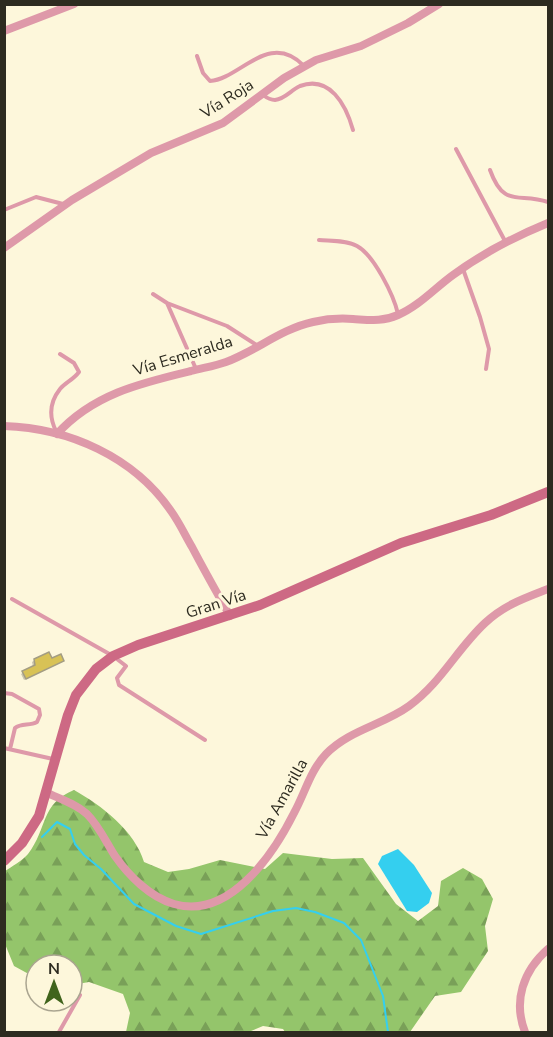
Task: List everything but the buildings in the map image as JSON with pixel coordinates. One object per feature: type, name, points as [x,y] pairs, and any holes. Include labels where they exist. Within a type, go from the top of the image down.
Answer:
[{"type":"main road","name":"Gran Vía","points":[[4,861],[29,834],[39,816],[68,715],[76,695],[96,669],[113,656],[138,645],[230,616],[296,590],[393,546],[491,516],[549,492]]},
{"type":"street","points":[[4,32],[74,4]]},
{"type":"street","name":"Vía Roja","points":[[4,248],[65,205],[151,153],[222,123],[304,66],[361,46],[408,23],[439,4]]},
{"type":"street","name":"Vía Esmeralda","points":[[57,434],[81,411],[103,398],[143,383],[224,363],[287,330],[313,322],[351,318],[376,321],[398,315],[413,307],[462,268],[505,241],[549,223]]},
{"type":"street","points":[[4,426],[57,434],[88,445],[118,459],[151,486],[172,511],[230,616]]},
{"type":"street","name":"Vía Amarilla","points":[[47,793],[75,805],[86,813],[125,868],[150,892],[164,900],[190,907],[216,902],[240,888],[271,850],[291,819],[315,768],[328,752],[350,735],[384,722],[407,707],[430,688],[476,632],[494,615],[522,598],[549,589]]},
{"type":"street","points":[[525,1032],[519,1011],[522,988],[532,966],[549,950]]},
{"type":"lane","points":[[197,56],[203,73],[210,81],[222,81],[237,69],[267,55],[281,54],[296,58],[304,66]]},
{"type":"lane","points":[[263,95],[267,99],[283,98],[297,87],[316,83],[339,96],[348,113],[353,130]]},
{"type":"lane","points":[[456,149],[505,241]]},
{"type":"lane","points":[[490,170],[496,186],[509,197],[549,202]]},
{"type":"lane","points":[[4,210],[36,197],[65,205]]},
{"type":"lane","points":[[319,240],[344,242],[358,247],[369,257],[395,301],[398,315]]},
{"type":"lane","points":[[462,268],[480,316],[489,349],[486,369]]},
{"type":"lane","points":[[153,294],[167,303],[227,326],[258,346]]},
{"type":"lane","points":[[167,303],[196,370]]},
{"type":"lane","points":[[57,434],[50,419],[52,403],[61,388],[74,380],[79,372],[74,363],[60,354]]},
{"type":"lane","points":[[12,599],[113,656],[126,666],[117,678],[119,685],[206,740]]},
{"type":"lane","points":[[4,693],[12,694],[39,709],[40,715],[37,722],[32,725],[19,725],[15,728],[10,749]]},
{"type":"lane","points":[[4,748],[56,760]]},
{"type":"lane","points":[[59,1032],[70,1013]]},
{"type":"green space","points":[[74,790],[95,803],[125,830],[140,851],[144,862],[168,872],[220,860],[265,869],[283,853],[332,859],[363,858],[396,904],[418,921],[438,906],[441,881],[463,868],[482,879],[493,899],[485,926],[488,951],[461,992],[435,996],[410,1032],[285,1032],[283,1029],[263,1026],[251,1032],[126,1032],[130,1013],[123,994],[89,982],[84,983],[84,953],[24,953],[24,971],[14,966],[5,944],[4,872],[28,854],[50,810],[63,796]]},
{"type":"water","points":[[398,849],[414,865],[432,893],[429,903],[417,912],[407,911],[378,864],[382,856]]},
{"type":"waterway","points":[[42,837],[57,822],[70,829],[75,844],[84,855],[101,869],[134,904],[176,926],[201,934],[273,911],[296,908],[315,912],[344,923],[361,940],[383,996],[388,1032]]}]
